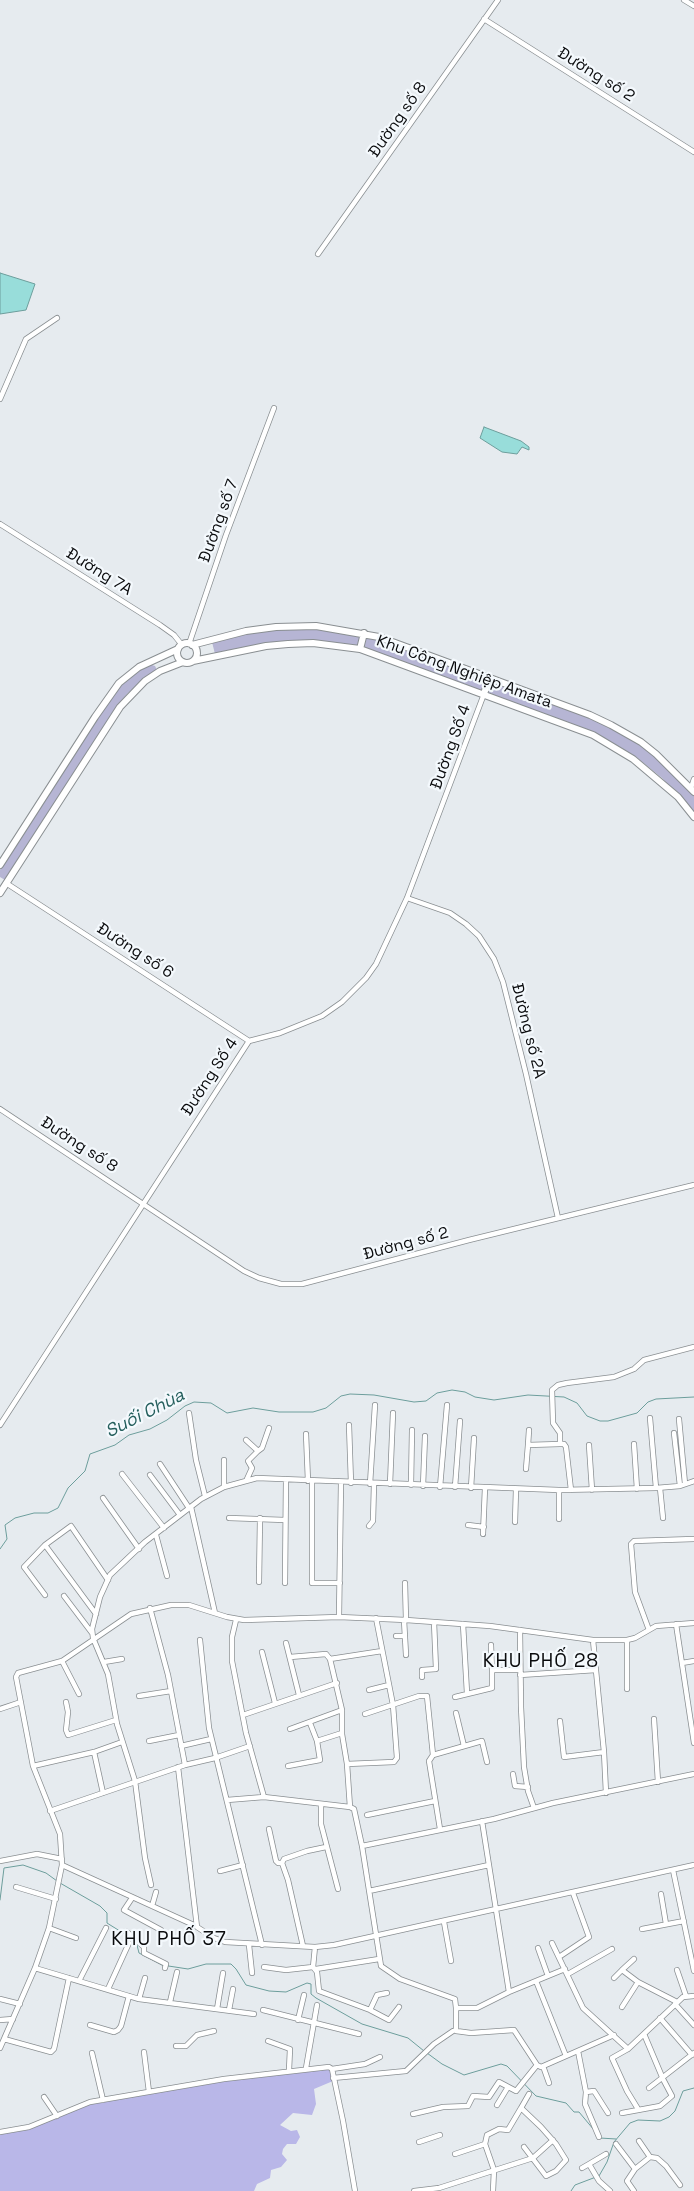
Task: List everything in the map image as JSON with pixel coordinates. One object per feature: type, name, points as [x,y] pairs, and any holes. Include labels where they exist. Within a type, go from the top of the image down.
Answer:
[{"type":"street","name":"Đường số 8","points":[[318,254],[498,0]]},
{"type":"street","points":[[684,0],[694,6]]},
{"type":"street","name":"Đường số 2","points":[[484,19],[694,152]]},
{"type":"street","points":[[0,399],[22,345],[30,336],[58,318]]},
{"type":"street","name":"Đường số 7","points":[[185,646],[274,408]]},
{"type":"street","name":"Đường 7A","points":[[0,524],[160,625],[185,646]]},
{"type":"street","name":"Khu Công Nghiệp Amata","points":[[0,865],[95,717],[120,683],[139,667],[185,646],[276,627],[316,626],[364,633],[611,725],[641,742],[656,754],[692,790]]},
{"type":"street","points":[[360,649],[364,633]]},
{"type":"street","name":"Khu Công Nghiệp Amata","points":[[183,662],[266,646],[288,644],[313,643],[360,649],[579,729],[612,745],[633,758],[660,780],[694,817]]},
{"type":"street","points":[[0,893],[108,724],[130,695],[160,671],[183,662],[177,656],[185,646],[197,653],[193,661]]},
{"type":"street","points":[[484,694],[489,678]]},
{"type":"street","name":"Đường Số 4","points":[[0,1425],[249,1041],[302,1025],[322,1016],[342,1002],[366,978],[376,964],[407,898],[484,694]]},
{"type":"street","points":[[692,790],[694,779]]},
{"type":"street","points":[[0,878],[6,883]]},
{"type":"street","name":"Đường số 6","points":[[6,883],[249,1041]]},
{"type":"street","name":"Đường số 2A","points":[[407,898],[450,913],[466,924],[479,936],[494,959],[503,982],[526,1074],[558,1218]]},
{"type":"street","name":"Đường số 8","points":[[0,1109],[143,1202]]},
{"type":"street","name":"Đường số 2","points":[[143,1202],[244,1271],[271,1282],[296,1285],[694,1185]]},
{"type":"street","points":[[560,1444],[560,1433],[553,1423],[553,1400],[551,1393],[558,1385],[614,1377],[634,1369],[644,1360],[694,1347]]},
{"type":"street","points":[[369,1526],[373,1521],[372,1484],[375,1405]]},
{"type":"street","points":[[440,1487],[447,1405]]},
{"type":"street","points":[[189,1412],[196,1460],[205,1496]]},
{"type":"street","points":[[390,1484],[393,1413]]},
{"type":"street","points":[[650,1418],[662,1518]]},
{"type":"street","points":[[679,1419],[682,1485]]},
{"type":"street","points":[[455,1487],[460,1421]]},
{"type":"street","points":[[349,1425],[351,1483]]},
{"type":"street","points":[[247,1480],[252,1468],[248,1461],[262,1448],[269,1428]]},
{"type":"street","points":[[411,1485],[412,1430]]},
{"type":"street","points":[[526,1469],[529,1430]]},
{"type":"street","points":[[674,1432],[682,1485]]},
{"type":"street","points":[[306,1434],[310,1481],[312,1583],[340,1583]]},
{"type":"street","points":[[423,1486],[425,1436]]},
{"type":"street","points":[[471,1488],[474,1438]]},
{"type":"street","points":[[246,1440],[258,1451]]},
{"type":"street","points":[[528,1445],[564,1444],[566,1447],[571,1490]]},
{"type":"street","points":[[634,1444],[637,1489]]},
{"type":"street","points":[[589,1445],[592,1490]]},
{"type":"street","points":[[224,1460],[224,1487]]},
{"type":"street","points":[[160,1464],[190,1507],[215,1613]]},
{"type":"street","points":[[122,1474],[164,1528]]},
{"type":"street","points":[[150,1474],[180,1515]]},
{"type":"street","points":[[92,1636],[96,1614],[110,1575],[138,1548],[156,1536],[205,1496],[224,1487],[247,1480],[286,1479],[440,1487],[559,1490],[658,1488],[682,1485],[694,1481]]},
{"type":"street","points":[[284,1583],[286,1479]]},
{"type":"street","points":[[340,1618],[341,1482]]},
{"type":"street","points":[[483,1534],[485,1488]]},
{"type":"street","points":[[515,1522],[516,1489]]},
{"type":"street","points":[[559,1490],[559,1520]]},
{"type":"street","points":[[103,1498],[138,1548]]},
{"type":"street","points":[[229,1518],[286,1520]]},
{"type":"street","points":[[258,1582],[260,1518]]},
{"type":"street","points":[[45,1595],[24,1567],[45,1545],[72,1526],[108,1580]]},
{"type":"street","points":[[468,1526],[484,1527]]},
{"type":"street","points":[[156,1536],[167,1576]]},
{"type":"street","points":[[649,1630],[635,1592],[632,1568],[632,1542],[694,1539]]},
{"type":"street","points":[[45,1545],[96,1614]]},
{"type":"street","points":[[405,1583],[406,1655]]},
{"type":"street","points":[[64,1596],[92,1636],[108,1674],[116,1720],[136,1781],[145,1858],[151,1885]]},
{"type":"street","points":[[0,2048],[35,1968],[49,1928],[62,1865],[60,1834],[33,1766],[16,1678],[18,1673],[62,1661],[92,1636],[131,1614],[150,1608],[189,1605],[236,1620],[376,1618],[464,1624],[593,1640],[627,1640],[656,1626],[694,1623]]},
{"type":"street","points":[[150,1608],[171,1691],[185,1765]]},
{"type":"street","points":[[347,1764],[396,1761],[398,1754],[393,1705],[376,1618]]},
{"type":"street","points":[[236,1620],[231,1650],[243,1716],[264,1797]]},
{"type":"street","points":[[422,1677],[422,1670],[436,1668],[434,1622]]},
{"type":"street","points":[[464,1624],[468,1693]]},
{"type":"street","points":[[676,1624],[694,1743]]},
{"type":"street","points":[[520,1630],[522,1741],[528,1787],[534,1808]]},
{"type":"street","points":[[396,1636],[405,1636]]},
{"type":"street","points":[[200,1640],[211,1739],[262,1945]]},
{"type":"street","points":[[593,1640],[606,1793]]},
{"type":"street","points":[[627,1640],[627,1689]]},
{"type":"street","points":[[286,1643],[298,1695]]},
{"type":"street","points":[[455,1697],[492,1688],[491,1646]]},
{"type":"street","points":[[330,1659],[382,1651]]},
{"type":"street","points":[[262,1652],[275,1703]]},
{"type":"street","points":[[290,1658],[326,1654],[330,1659],[342,1710],[342,1732],[347,1764],[350,1807]]},
{"type":"street","points":[[104,1662],[122,1659]]},
{"type":"street","points":[[62,1661],[78,1694]]},
{"type":"street","points":[[682,1663],[694,1661]]},
{"type":"street","points":[[492,1670],[520,1673],[596,1670]]},
{"type":"street","points":[[243,1716],[275,1703],[337,1683]]},
{"type":"street","points":[[370,1690],[389,1685]]},
{"type":"street","points":[[139,1696],[171,1691]]},
{"type":"street","points":[[365,1714],[419,1696],[427,1696],[433,1755],[429,1761],[440,1829]]},
{"type":"street","points":[[0,1709],[21,1702]]},
{"type":"street","points":[[66,1702],[68,1712],[66,1730],[68,1735],[116,1720]]},
{"type":"street","points":[[290,1730],[342,1710]]},
{"type":"street","points":[[456,1713],[464,1746]]},
{"type":"street","points":[[654,1719],[658,1782]]},
{"type":"street","points":[[560,1721],[564,1757],[604,1752]]},
{"type":"street","points":[[288,1766],[320,1760],[317,1740],[310,1723]]},
{"type":"street","points":[[317,1740],[342,1732]]},
{"type":"street","points":[[149,1741],[179,1735]]},
{"type":"street","points":[[181,1746],[211,1739]]},
{"type":"street","points":[[33,1766],[94,1752],[122,1742]]},
{"type":"street","points":[[433,1755],[483,1742],[487,1762]]},
{"type":"street","points":[[50,1811],[178,1767],[215,1758],[250,1746]]},
{"type":"street","points":[[94,1752],[103,1793]]},
{"type":"street","points":[[178,1767],[196,1926]]},
{"type":"street","points":[[513,1774],[515,1786],[528,1787]]},
{"type":"street","points":[[362,1846],[694,1774]]},
{"type":"street","points":[[226,1800],[264,1797],[350,1807],[356,1812],[381,1966],[400,1979],[455,1999],[456,2031],[471,2033],[514,2030],[537,2065],[543,2066],[614,2035]]},
{"type":"street","points":[[367,1815],[435,1801]]},
{"type":"street","points":[[321,1804],[321,1824],[338,1889]]},
{"type":"street","points":[[482,1821],[509,1992]]},
{"type":"street","points":[[269,1830],[276,1861],[278,1864],[282,1863]]},
{"type":"street","points":[[282,1863],[284,1859],[326,1847]]},
{"type":"street","points":[[0,1861],[37,1854],[62,1859]]},
{"type":"street","points":[[282,1863],[288,1880],[303,1946]]},
{"type":"street","points":[[62,1865],[196,1926],[199,1930],[220,1940],[262,1945],[315,1947],[375,1937],[694,1865]]},
{"type":"street","points":[[220,1871],[243,1865]]},
{"type":"street","points":[[369,1891],[489,1865]]},
{"type":"street","points":[[673,1870],[694,1971]]},
{"type":"street","points":[[16,1887],[56,1899]]},
{"type":"street","points":[[152,1906],[156,1892]]},
{"type":"street","points":[[559,1957],[589,1937],[573,1893]]},
{"type":"street","points":[[661,1894],[666,1924]]},
{"type":"street","points":[[132,1898],[124,1910],[161,1930]]},
{"type":"street","points":[[642,1929],[684,1921]]},
{"type":"street","points":[[444,1922],[451,1961]]},
{"type":"street","points":[[49,1928],[76,1938]]},
{"type":"street","points":[[79,1981],[106,1928]]},
{"type":"street","points":[[127,1932],[144,1947],[144,1953],[166,1966]]},
{"type":"street","points":[[108,1989],[129,1942]]},
{"type":"street","points":[[249,1944],[252,1973]]},
{"type":"street","points":[[552,1944],[583,2008],[628,2049]]},
{"type":"street","points":[[315,1947],[314,1968],[319,1991],[370,2010],[390,2020],[399,2006]]},
{"type":"street","points":[[538,1948],[548,1976]]},
{"type":"street","points":[[456,2008],[477,2008],[509,1992],[548,1976],[566,1971],[612,1949]]},
{"type":"street","points":[[264,1967],[286,1970],[379,1959]]},
{"type":"street","points":[[614,1978],[634,1959]]},
{"type":"street","points":[[35,1968],[139,1999],[254,2014]]},
{"type":"street","points":[[622,1970],[638,1982],[676,2003],[694,2025]]},
{"type":"street","points":[[677,1970],[686,1996]]},
{"type":"street","points":[[170,2002],[177,1972]]},
{"type":"street","points":[[217,2009],[223,1974]]},
{"type":"street","points":[[4,2039],[51,2052],[54,2049],[69,1978]]},
{"type":"street","points":[[139,1999],[145,1978]]},
{"type":"street","points":[[536,1981],[566,2056]]},
{"type":"street","points":[[622,2007],[638,1982]]},
{"type":"street","points":[[230,2010],[232,1989]]},
{"type":"street","points":[[370,2010],[377,1995],[388,1993]]},
{"type":"street","points":[[298,2020],[304,1994]]},
{"type":"street","points":[[90,2025],[114,2032],[118,2030],[121,2026],[129,1996]]},
{"type":"street","points":[[638,2108],[627,2091],[612,2058],[628,2049],[676,2003],[686,1996],[694,1996]]},
{"type":"street","points":[[0,2000],[20,2004]]},
{"type":"street","points":[[306,2068],[317,2005]]},
{"type":"street","points":[[264,2010],[313,2024],[359,2034]]},
{"type":"street","points":[[649,2088],[693,2054],[660,2018]]},
{"type":"street","points":[[0,2020],[13,2019]]},
{"type":"street","points":[[176,2046],[186,2046],[197,2035],[214,2031]]},
{"type":"street","points":[[333,2078],[406,2071],[424,2052],[453,2031]]},
{"type":"street","points":[[622,2113],[638,2108],[660,2106],[671,2097],[672,2093],[663,2079],[644,2034]]},
{"type":"street","points":[[268,2041],[290,2049],[289,2070]]},
{"type":"street","points":[[578,2051],[586,2092],[585,2104],[599,2137]]},
{"type":"street","points":[[144,2052],[149,2092]]},
{"type":"street","points":[[92,2053],[103,2100]]},
{"type":"street","points":[[0,2132],[29,2128],[90,2102],[289,2070],[329,2067],[332,2069],[365,2064],[380,2057]]},
{"type":"street","points":[[413,2114],[443,2107],[468,2106],[471,2098],[474,2096],[489,2097],[500,2082],[516,2091],[537,2065]]},
{"type":"street","points":[[543,2066],[549,2083]]},
{"type":"street","points":[[332,2069],[355,2191]]},
{"type":"street","points":[[497,2105],[508,2087]]},
{"type":"street","points":[[586,2092],[594,2090],[608,2113]]},
{"type":"street","points":[[493,2191],[494,2170],[485,2144],[486,2136],[499,2129],[508,2130],[529,2094]]},
{"type":"street","points":[[44,2097],[56,2116]]},
{"type":"street","points":[[521,2108],[552,2140],[566,2160],[549,2177],[546,2176],[524,2147]]},
{"type":"street","points":[[419,2142],[440,2135]]},
{"type":"street","points":[[414,2191],[439,2188],[533,2158],[552,2140]]},
{"type":"street","points":[[638,2141],[650,2158],[662,2162],[680,2185]]},
{"type":"street","points":[[455,2154],[485,2144]]},
{"type":"street","points":[[616,2144],[635,2170]]},
{"type":"street","points":[[582,2168],[606,2154]]},
{"type":"street","points":[[634,2191],[626,2181],[635,2170],[650,2158]]},
{"type":"street","points":[[589,2164],[599,2181],[610,2191]]},
{"type":"shaded area","points":[[0,273],[35,284],[26,310],[0,314]]},
{"type":"shaded area","points":[[484,427],[521,441],[529,447],[529,450],[522,447],[517,454],[502,452],[480,438]]},
{"type":"shaded area","points":[[316,629],[361,635],[359,646],[313,640],[288,641],[265,643],[215,654],[212,642],[265,630]]},
{"type":"shaded area","points":[[364,636],[486,680],[483,691],[362,647]]},
{"type":"shaded area","points":[[149,664],[155,666],[157,670],[128,693],[118,705],[5,880],[0,877],[0,870],[97,719],[121,685]]},
{"type":"shaded area","points":[[489,681],[597,721],[639,744],[654,756],[694,796],[694,813],[662,778],[635,756],[594,732],[486,692]]},
{"type":"shaded area","points":[[324,2068],[330,2070],[333,2081],[314,2089],[316,2104],[312,2115],[293,2113],[280,2125],[291,2131],[297,2130],[300,2137],[296,2144],[287,2144],[282,2154],[287,2160],[281,2167],[271,2170],[270,2178],[257,2184],[254,2191],[0,2191],[0,2134],[29,2129],[90,2104],[226,2080]]},
{"type":"waterway","name":"Suối Chùa","points":[[0,1549],[7,1539],[5,1525],[15,1518],[34,1513],[48,1513],[58,1508],[68,1488],[85,1471],[90,1454],[115,1445],[129,1435],[150,1429],[194,1402],[211,1403],[227,1413],[253,1408],[279,1412],[313,1412],[326,1408],[341,1396],[350,1394],[374,1395],[414,1402],[426,1401],[437,1393],[452,1390],[494,1400],[528,1395],[564,1397],[577,1403],[587,1416],[600,1421],[608,1421],[637,1413],[648,1402],[656,1399],[694,1397]]},
{"type":"waterway","points":[[0,1900],[4,1868],[23,1865],[46,1873],[57,1881]]},
{"type":"waterway","points":[[60,1883],[100,1906],[107,1913],[107,1923],[131,1938]]},
{"type":"waterway","points":[[134,1940],[139,1953],[162,1965],[188,1969],[206,1964],[231,1964],[246,1985],[269,1991],[286,1992],[307,1983],[311,1984],[311,1994],[316,1998],[362,2024],[408,2038],[424,2051]]},
{"type":"waterway","points":[[427,2053],[442,2064],[464,2075],[501,2064],[507,2066],[536,2096],[566,2103],[574,2112],[579,2112],[594,2130]]},
{"type":"waterway","points":[[599,2176],[607,2162],[614,2142],[630,2123],[638,2120],[660,2121],[669,2117],[675,2111],[683,2091],[694,2088]]},
{"type":"waterway","points":[[600,2138],[616,2139]]},
{"type":"waterway","points":[[571,2191],[575,2185],[596,2177]]},
{"type":"district","name":"KHU PHỐ 28","points":[[541,1662]]},
{"type":"district","name":"KHU PHỐ 37","points":[[169,1940]]}]
